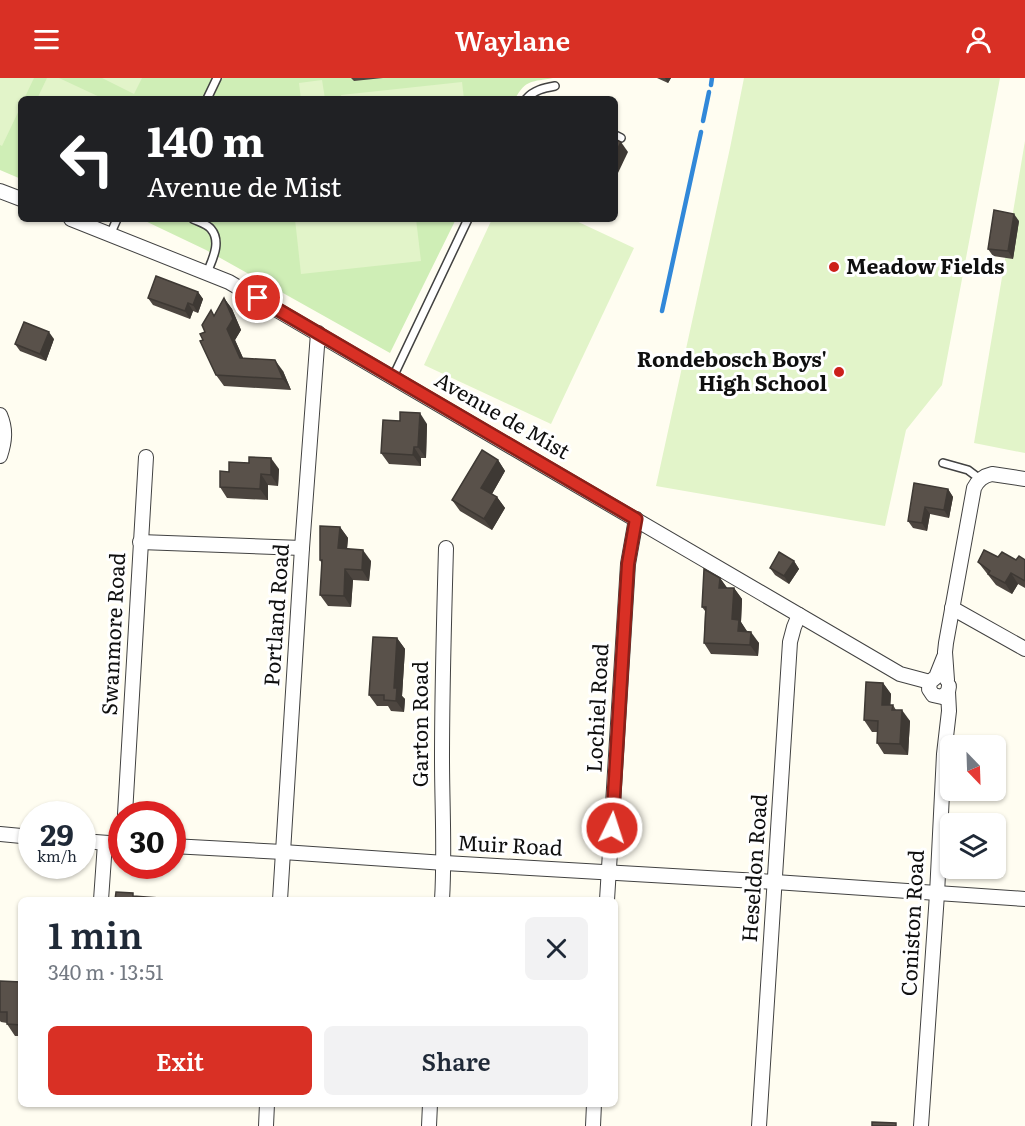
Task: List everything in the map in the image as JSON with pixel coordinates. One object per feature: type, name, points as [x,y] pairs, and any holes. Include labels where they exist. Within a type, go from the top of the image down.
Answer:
[{"type":"street","points":[[0,191],[18,198]]},
{"type":"street","name":"Avenue de Mist","points":[[78,222],[237,286],[900,674],[911,685],[938,687]]},
{"type":"street","name":"Portland Road","points":[[280,897],[318,333]]},
{"type":"street","points":[[0,415],[4,430],[0,456]]},
{"type":"street","name":"Swanmore Road","points":[[126,801],[146,457]]},
{"type":"street","points":[[980,479],[992,474],[1025,479]]},
{"type":"street","name":"Coniston Road","points":[[921,1126],[950,705],[938,687],[973,493],[980,479]]},
{"type":"street","name":"Lochiel Road","points":[[607,897],[628,564],[636,519]]},
{"type":"street","points":[[140,542],[302,548]]},
{"type":"street","name":"Garton Road","points":[[442,897],[444,863],[442,666],[446,548]]},
{"type":"street","points":[[952,608],[1025,649]]},
{"type":"street","name":"Heseldon Road","points":[[759,1126],[790,642],[799,615]]},
{"type":"street","points":[[0,834],[18,836]]},
{"type":"street","points":[[96,842],[108,843]]},
{"type":"street","points":[[101,897],[105,843]]},
{"type":"street","name":"Muir Road","points":[[186,847],[1025,899]]},
{"type":"street","points":[[266,1126],[267,1107]]},
{"type":"street","points":[[429,1126],[430,1107]]},
{"type":"street","points":[[593,1126],[594,1107]]},
{"type":"lane","points":[[208,96],[217,78]]},
{"type":"lane","points":[[529,96],[555,86]]},
{"type":"lane","points":[[110,235],[116,222]]},
{"type":"lane","points":[[199,222],[208,226],[215,237],[216,248],[207,273]]},
{"type":"lane","points":[[393,377],[467,222]]},
{"type":"lane","points":[[943,463],[968,470],[980,479]]},
{"type":"green space","points":[[0,78],[553,78],[526,85],[517,96],[18,96],[18,178],[0,170]]},
{"type":"green space","points":[[0,78],[34,78],[25,96],[18,96],[18,112],[2,146],[0,145]]},
{"type":"green space","points":[[47,78],[59,78],[98,96],[38,96]]},
{"type":"green space","points":[[102,78],[142,78],[134,94]]},
{"type":"green space","name":"Meadow Fields","points":[[744,78],[1000,78],[942,385],[906,430],[885,526],[656,486]]},
{"type":"green space","points":[[322,80],[325,96],[301,96],[299,83]]},
{"type":"green space","points":[[462,82],[464,96],[341,96]]},
{"type":"green space","points":[[1025,141],[1025,453],[974,443]]},
{"type":"green space","points":[[147,222],[455,222],[390,353],[206,250]]},
{"type":"green space","points":[[295,222],[416,222],[421,261],[301,274]]},
{"type":"green space","points":[[491,222],[578,222],[634,248],[551,424],[424,365]]},
{"type":"building","points":[[994,210],[1014,214],[1008,251],[988,249]]},
{"type":"building","points":[[156,276],[198,292],[193,305],[188,303],[185,311],[148,298]]},
{"type":"building","points":[[224,298],[233,319],[227,329],[240,358],[275,360],[283,379],[216,375],[200,341],[203,340],[200,334],[205,332],[202,325],[211,310],[214,316]]},
{"type":"building","points":[[24,322],[49,332],[40,354],[15,344]]},
{"type":"building","points":[[400,412],[420,413],[418,447],[414,447],[413,455],[381,453],[383,420],[400,421]]},
{"type":"building","points":[[482,450],[498,460],[481,488],[497,497],[484,519],[452,500]]},
{"type":"building","points":[[249,457],[271,458],[271,475],[261,474],[260,489],[220,487],[220,471],[229,472],[229,462],[249,463]]},
{"type":"building","points":[[914,483],[948,489],[944,510],[925,507],[922,523],[908,521]]},
{"type":"building","points":[[320,526],[340,527],[338,548],[363,550],[362,570],[345,569],[344,596],[320,595],[322,560],[320,560]]},
{"type":"building","points":[[984,550],[998,557],[1002,552],[1016,560],[1019,556],[1025,560],[1025,581],[1011,573],[1005,583],[988,574],[990,571],[978,562]]},
{"type":"building","points":[[779,552],[794,561],[784,576],[770,568]]},
{"type":"building","points":[[704,569],[720,578],[719,588],[734,588],[732,619],[739,620],[738,631],[751,632],[750,645],[704,643],[706,607],[702,607]]},
{"type":"building","points":[[373,637],[397,638],[394,688],[397,688],[396,701],[384,700],[384,695],[369,695]]},
{"type":"building","points":[[866,682],[883,683],[882,705],[893,705],[892,710],[902,710],[900,744],[877,743],[878,721],[864,720]]},
{"type":"building","points":[[116,892],[146,897],[115,897]]},
{"type":"building","points":[[0,981],[18,982],[18,1025],[7,1024],[7,1012],[0,1012]]},
{"type":"building","points":[[872,1122],[896,1123],[896,1126],[872,1126]]},
{"type":"waterway","points":[[711,85],[712,78]]},
{"type":"waterway","points":[[703,121],[709,92]]},
{"type":"waterway","points":[[662,311],[701,132]]},
{"type":"place","name":"Meadow Fields","points":[[834,267]]},
{"type":"place","name":"Rondebosch Boys' High School","points":[[839,372]]},
{"type":"route","points":[[258,298],[636,519],[628,564],[612,828]]}]
